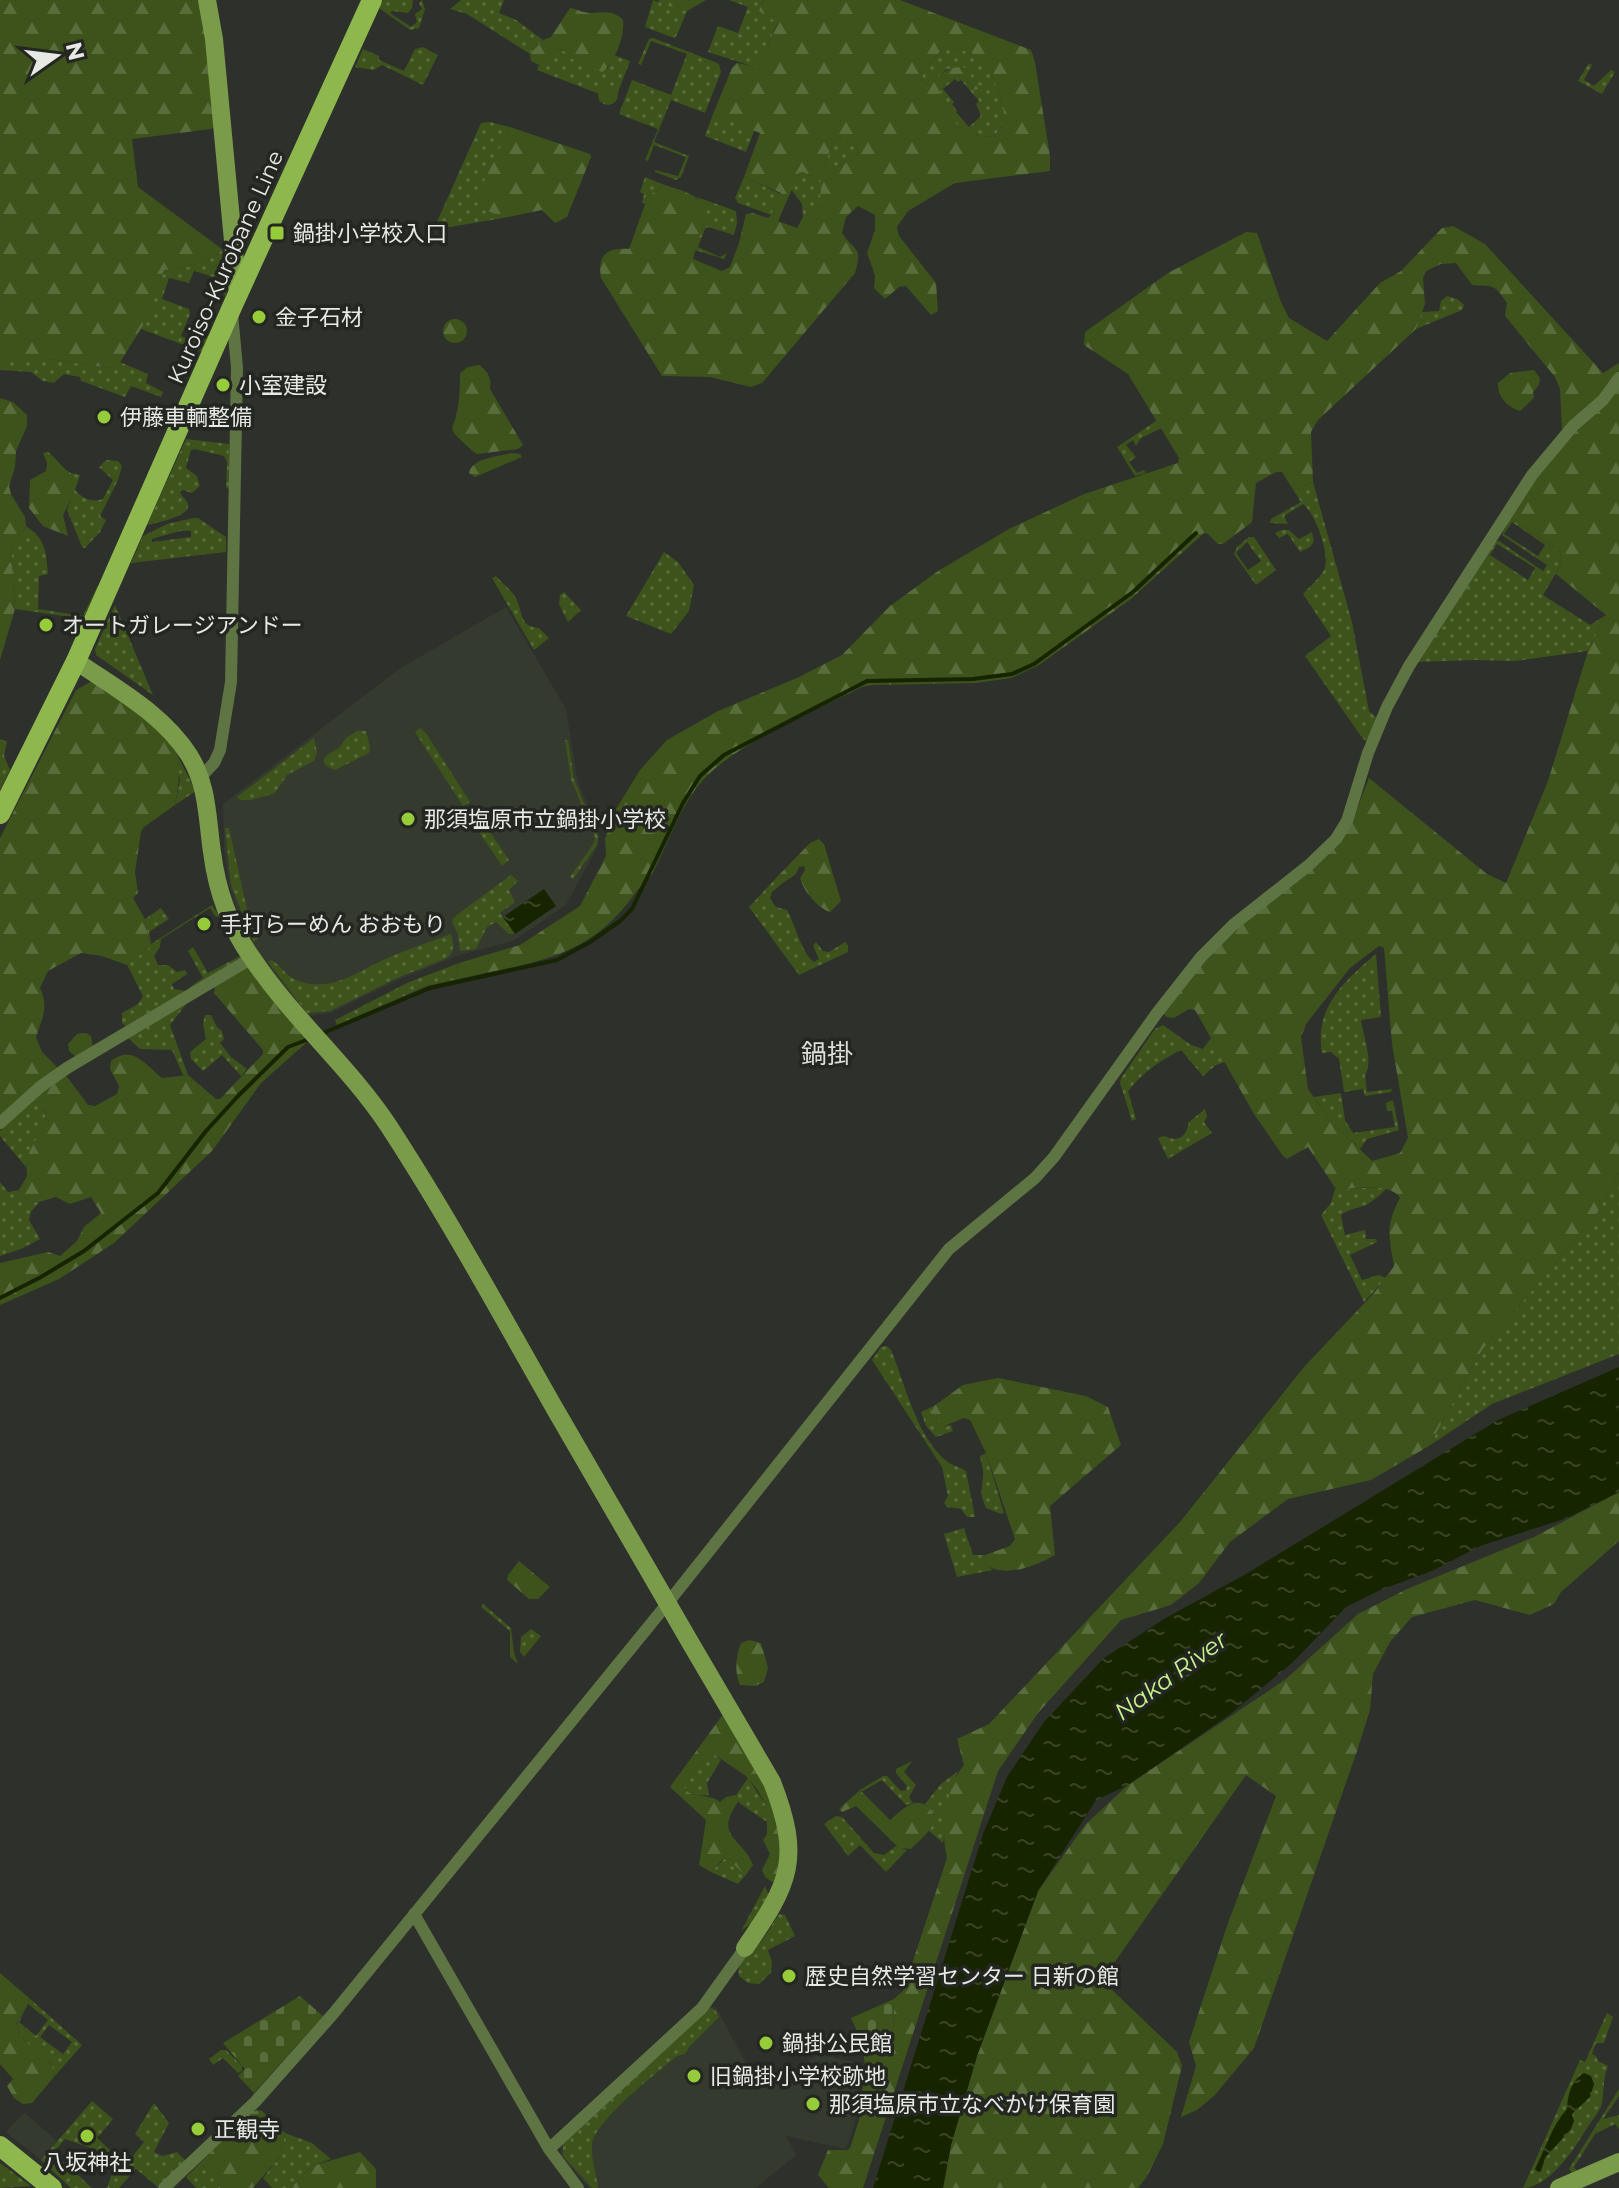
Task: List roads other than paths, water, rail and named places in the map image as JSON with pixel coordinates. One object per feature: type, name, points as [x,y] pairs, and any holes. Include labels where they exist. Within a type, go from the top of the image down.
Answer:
[{"type":"main road","name":"Kuroiso-Kurobane Line","points":[[0,814],[76,661],[372,0]]},
{"type":"main road","points":[[0,2146],[52,2188]]},
{"type":"street","points":[[200,778],[214,763],[220,750],[231,682],[237,368],[235,301],[214,39],[207,0]]},
{"type":"street","points":[[164,2188],[255,2102],[333,2014],[667,1604],[949,1249],[1035,1178],[1054,1157],[1201,957],[1233,925],[1309,865],[1336,839],[1347,821],[1382,719],[1407,668],[1532,475],[1573,426],[1603,400],[1619,378]]},
{"type":"street","points":[[76,661],[158,719],[179,741],[200,778],[219,889],[226,911],[252,958],[386,1123],[482,1281],[772,1782],[784,1812],[790,1854],[783,1887],[745,1948],[702,2008],[549,2149]]},
{"type":"street","points":[[0,1123],[40,1087],[67,1068],[252,958]]},
{"type":"street","points":[[414,1914],[549,2149],[578,2188]]},
{"type":"street","points":[[1559,2188],[1619,2162]]},
{"type":"water","points":[[544,889],[556,906],[515,934],[503,917]]},
{"type":"water","name":"Naka River","points":[[1619,1367],[1619,1492],[1567,1518],[1480,1546],[1432,1571],[1380,1590],[1346,1607],[1292,1663],[1229,1715],[1128,1785],[1096,1800],[1038,1891],[977,2056],[951,2145],[943,2188],[873,2188],[983,1834],[1007,1777],[1044,1722],[1104,1658],[1164,1619],[1246,1574],[1498,1420]]},
{"type":"water","points":[[1584,2073],[1591,2076],[1594,2084],[1590,2097],[1572,2114],[1574,2121],[1571,2129],[1545,2158],[1538,2172],[1535,2169],[1553,2130],[1567,2109],[1573,2084]]},
{"type":"waterway","points":[[321,1034],[430,988],[557,960],[590,942],[632,909],[683,803],[700,776],[724,755],[867,681],[973,679],[1012,674],[1034,664],[1133,592],[1196,533]]},
{"type":"waterway","points":[[0,1298],[84,1251],[158,1193],[206,1131],[239,1095],[288,1047],[309,1039]]},
{"type":"place","name":"鍋掛小学校入口","points":[[277,233]]},
{"type":"place","name":"金子石材","points":[[259,317]]},
{"type":"place","name":"小室建設","points":[[223,385]]},
{"type":"place","name":"伊藤車輌整備","points":[[104,417]]},
{"type":"place","name":"オートガレージアンドー","points":[[46,625]]},
{"type":"place","name":"那須塩原市立鍋掛小学校","points":[[408,819]]},
{"type":"place","name":"手打らーめん おおもり","points":[[204,924]]},
{"type":"place","name":"歴史自然学習センター 日新の館","points":[[789,1976]]},
{"type":"place","name":"鍋掛公民館","points":[[766,2043]]},
{"type":"place","name":"旧鍋掛小学校跡地","points":[[694,2076]]},
{"type":"place","name":"那須塩原市立なべかけ保育園","points":[[813,2104]]},
{"type":"place","name":"正観寺","points":[[198,2129]]},
{"type":"place","name":"八坂神社","points":[[87,2136]]},
{"type":"district","name":"鍋掛","points":[[827,1054]]}]
